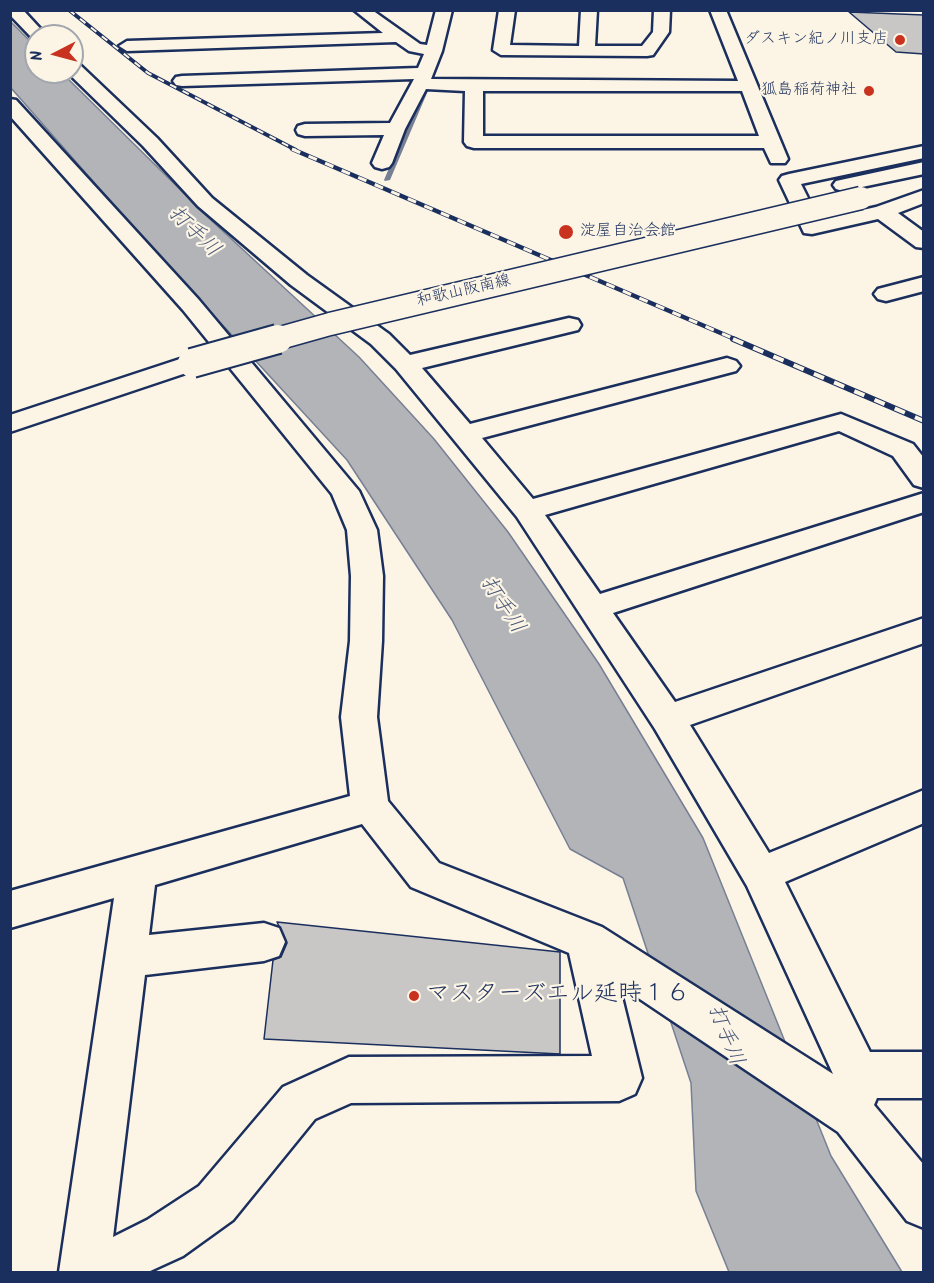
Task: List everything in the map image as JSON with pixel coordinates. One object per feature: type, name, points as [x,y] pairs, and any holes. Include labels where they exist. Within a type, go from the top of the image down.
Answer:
[{"type":"street","points":[[14,10],[27,24]]},
{"type":"street","points":[[361,10],[415,48],[434,51]]},
{"type":"street","points":[[382,164],[396,129],[434,51],[444,10]]},
{"type":"street","points":[[507,10],[501,50],[647,51],[661,32],[662,10]]},
{"type":"street","points":[[587,50],[589,10]]},
{"type":"street","points":[[718,10],[770,142],[812,228],[882,212],[924,196]]},
{"type":"street","points":[[127,46],[399,37]]},
{"type":"street","points":[[182,81],[422,78],[474,86],[748,86]]},
{"type":"street","points":[[84,79],[150,142],[205,202],[299,280],[380,339],[405,364],[527,510],[667,719],[761,874],[855,1095],[924,1204]]},
{"type":"street","points":[[474,86],[474,142],[770,142]]},
{"type":"street","points":[[10,104],[191,305],[345,491],[362,530],[367,576],[366,641],[359,717],[370,806],[425,875],[587,941],[814,1088],[855,1095],[924,1075]]},
{"type":"street","points":[[305,130],[396,129]]},
{"type":"street","points":[[789,180],[924,152]]},
{"type":"street","name":"和歌山阪南線","points":[[10,400],[185,354],[330,324],[852,192],[924,168]]},
{"type":"street","name":"和歌山阪南線","points":[[852,192],[924,184]]},
{"type":"street","points":[[882,212],[924,242]]},
{"type":"street","points":[[886,294],[924,284]]},
{"type":"street","points":[[405,364],[570,325]]},
{"type":"street","name":"和歌山阪南線","points":[[10,424],[185,354]]},
{"type":"street","points":[[464,434],[727,366]]},
{"type":"street","points":[[527,510],[842,422],[903,450],[924,479]]},
{"type":"street","points":[[593,608],[924,502]]},
{"type":"street","points":[[667,719],[924,630]]},
{"type":"street","points":[[10,910],[370,806]]},
{"type":"street","points":[[761,874],[924,806]]},
{"type":"street","points":[[84,1272],[137,873]]},
{"type":"street","points":[[94,1272],[165,1238],[216,1203],[299,1103],[349,1080],[619,1078],[587,941]]},
{"type":"street","points":[[126,957],[264,942]]},
{"type":"water","name":"打手川","points":[[10,21],[24,35],[24,84],[73,84],[212,221],[359,357],[434,439],[508,532],[599,664],[703,838],[831,1156],[902,1272],[729,1272],[696,1191],[691,1083],[623,878],[570,849],[452,620],[347,460],[158,255],[11,88]]},
{"type":"building","points":[[849,12],[924,15],[924,54],[896,52]]},
{"type":"building","name":"マスターズエル延時１６","points":[[277,922],[560,952],[560,1054],[264,1039],[273,960],[281,957],[287,943]]},
{"type":"waterway","points":[[446,30],[452,10]]},
{"type":"waterway","points":[[387,180],[430,79]]},
{"type":"railway","points":[[69,10],[148,73],[296,150]]},
{"type":"railway","points":[[292,149],[737,340]]},
{"type":"railway","points":[[733,339],[924,421]]},
{"type":"place","name":"ダスキン紀ノ川支店","points":[[900,40]]},
{"type":"place","name":"狐島稲荷神社","points":[[869,91]]},
{"type":"place","name":"淀屋自治会館","points":[[566,232]]},
{"type":"place","name":"マスターズエル延時１６","points":[[414,996]]}]
